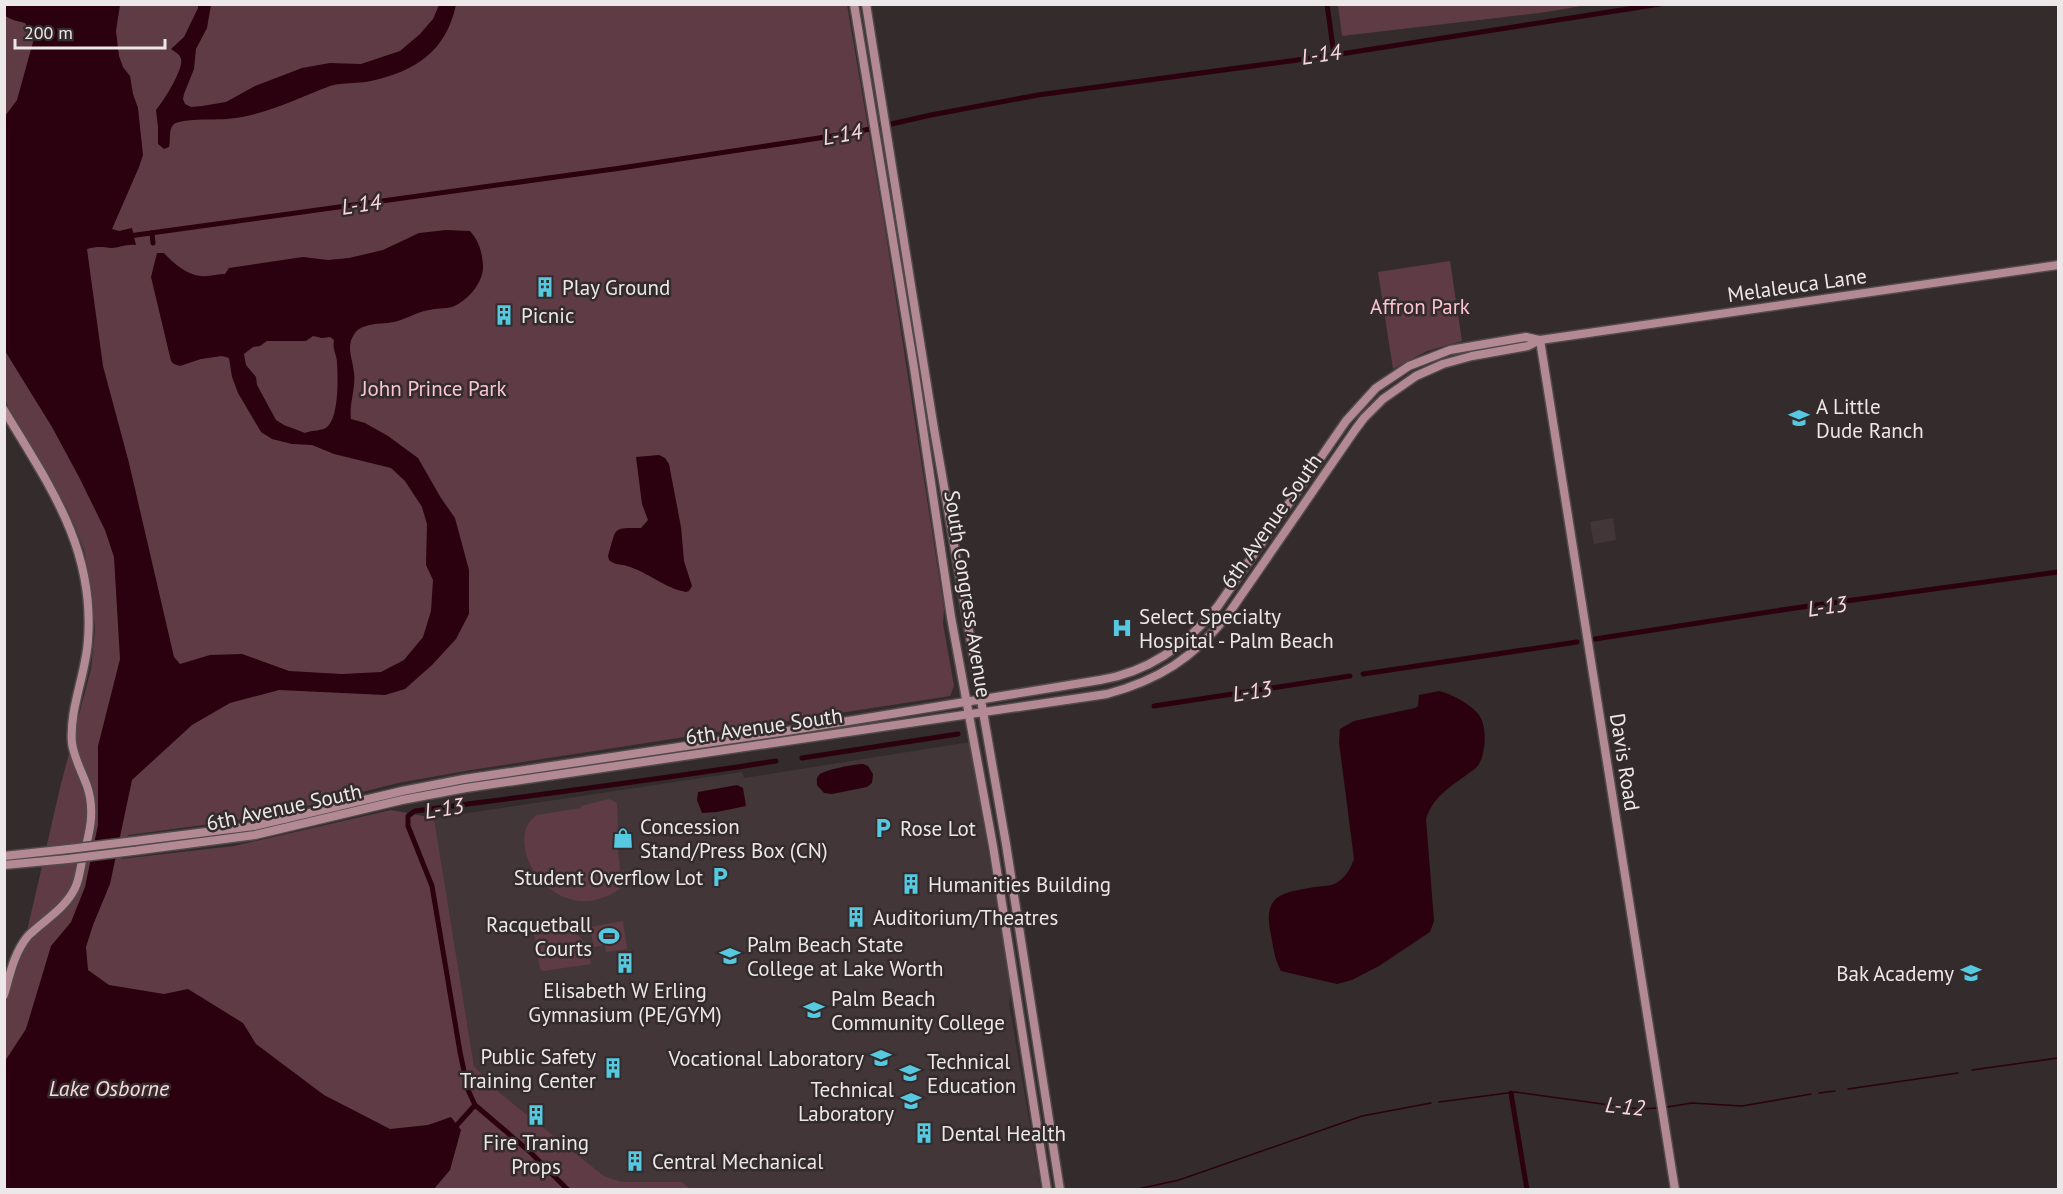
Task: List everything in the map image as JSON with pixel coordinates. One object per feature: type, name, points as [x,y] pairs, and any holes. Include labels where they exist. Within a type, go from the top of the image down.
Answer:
[{"type":"street","name":"South Congress Avenue","points":[[854,4],[924,430],[951,617],[1002,902],[1047,1190]]},
{"type":"street","name":"South Congress Avenue","points":[[867,4],[937,448],[983,712],[1060,1190]]},
{"type":"street","name":"Melaleuca Lane","points":[[1393,390],[1416,376],[1443,364],[1472,356],[1528,346],[1540,340],[2058,265]]},
{"type":"street","name":"Melaleuca Lane","points":[[1387,379],[1409,366],[1450,350],[1526,337],[1540,340]]},
{"type":"street","name":"Davis Road","points":[[1540,340],[1675,1190]]},
{"type":"street","name":"6th Avenue South","points":[[4,866],[68,859],[254,826],[464,779],[1113,678],[1147,666],[1177,648],[1200,628],[1218,606],[1351,415],[1387,379]]},
{"type":"street","name":"6th Avenue South","points":[[4,856],[255,835],[402,800],[466,788],[983,712],[1134,687],[1162,674],[1186,659],[1208,639],[1227,616],[1364,418],[1393,390]]},
{"type":"street","points":[[920,408],[934,429]]},
{"type":"street","points":[[4,410],[64,514],[81,560],[86,584],[89,626],[86,665],[72,728],[72,745],[88,787],[92,808],[91,828],[76,887],[63,905],[20,947],[15,956],[4,994]]},
{"type":"street","points":[[924,430],[930,435],[937,448]]},
{"type":"shaded area","points":[[1613,518],[1616,540],[1594,544],[1590,522]]},
{"type":"shaded area","name":"Palm Beach State College at Lake Worth","points":[[970,742],[1011,991],[1009,1004],[1041,1189],[690,1190],[682,1182],[622,1182],[604,1176],[500,1093],[474,1066],[434,818],[742,772],[744,778]]},
{"type":"green space","points":[[1338,4],[1587,5],[1547,12],[1342,36]]},
{"type":"green space","name":"John Prince Park","points":[[5,5],[847,5],[884,222],[944,609],[943,624],[954,686],[950,696],[471,770],[398,783],[299,808],[233,821],[128,835],[121,859],[234,846],[391,810],[434,818],[474,1066],[500,1093],[604,1176],[622,1182],[682,1182],[690,1189],[5,1189],[4,1006],[21,957],[60,788],[91,669],[95,630],[92,591],[84,550],[76,529],[66,506],[5,401]]},
{"type":"green space","name":"Affron Park","points":[[1450,261],[1462,341],[1427,351],[1393,369],[1378,272]]},
{"type":"green space","points":[[609,799],[617,803],[618,833],[616,834],[622,887],[598,899],[576,900],[556,893],[540,880],[529,862],[524,844],[527,828],[537,815],[581,808],[581,806]]},
{"type":"green space","points":[[542,919],[560,923],[575,932],[581,938],[589,954],[591,964],[543,971],[540,969],[532,920]]},
{"type":"green space","name":"Racquetball Courts","points":[[623,921],[627,949],[606,952],[605,945],[594,947],[590,927]]},
{"type":"water","name":"Lake Osborne","points":[[5,5],[120,5],[116,31],[119,56],[130,76],[138,108],[143,155],[112,229],[119,231],[132,228],[136,245],[87,249],[103,366],[129,463],[174,657],[180,664],[210,655],[242,654],[289,671],[342,674],[381,672],[404,660],[423,637],[431,611],[433,580],[426,565],[427,524],[422,507],[405,481],[391,468],[334,454],[312,445],[292,444],[272,439],[261,432],[238,393],[232,377],[229,358],[222,356],[201,359],[180,366],[171,361],[151,277],[157,253],[164,253],[186,271],[204,276],[225,274],[229,268],[303,257],[328,260],[349,258],[383,250],[419,233],[446,230],[470,231],[479,247],[483,271],[478,284],[464,300],[452,307],[432,309],[394,322],[362,327],[355,333],[350,343],[354,379],[351,419],[365,423],[388,436],[418,458],[455,518],[469,570],[469,614],[456,639],[405,689],[385,695],[279,690],[230,703],[192,725],[132,780],[110,884],[86,947],[88,970],[109,985],[164,994],[188,989],[243,1023],[256,1044],[324,1095],[390,1129],[428,1125],[451,1117],[461,1130],[450,1170],[434,1189],[5,1189],[5,1061],[26,1029],[51,946],[71,922],[85,887],[98,825],[98,746],[120,659],[114,557],[105,530],[52,427],[5,351],[5,116],[17,100],[33,42],[32,33],[25,23],[5,16]],"holes":[[[313,336],[330,337],[334,340],[337,360],[336,406],[327,427],[305,433],[276,420],[257,385],[256,377],[246,365],[244,354],[267,341],[306,341]]]},
{"type":"water","points":[[198,5],[211,5],[207,28],[196,49],[194,69],[183,99],[185,104],[191,107],[226,102],[255,86],[302,68],[330,63],[361,64],[400,51],[433,19],[439,5],[456,5],[445,35],[437,47],[415,65],[371,81],[330,86],[253,115],[177,123],[171,130],[169,147],[164,149],[158,144],[156,110],[172,85],[181,64],[180,56],[171,49],[184,37]]},
{"type":"water","points":[[659,455],[669,464],[681,527],[684,561],[692,586],[686,592],[670,587],[635,569],[613,563],[608,556],[614,534],[617,531],[624,528],[641,528],[648,520],[642,504],[636,457]]},
{"type":"water","points":[[1439,691],[1449,694],[1476,711],[1482,720],[1485,739],[1478,766],[1441,795],[1432,806],[1426,819],[1434,921],[1430,932],[1379,966],[1352,980],[1337,984],[1281,971],[1274,953],[1269,921],[1272,903],[1284,894],[1293,891],[1338,882],[1347,874],[1354,859],[1339,742],[1340,729],[1354,721],[1415,708],[1418,706],[1419,695]]},
{"type":"water","points":[[863,764],[868,766],[873,774],[872,783],[867,787],[832,794],[824,793],[817,785],[817,777],[822,773]]},
{"type":"water","points":[[737,785],[743,788],[746,806],[702,813],[697,800],[698,792]]},
{"type":"waterway","points":[[1327,4],[1334,55]]},
{"type":"waterway","name":"L-14","points":[[129,236],[621,168],[852,133],[931,115],[1038,95],[1334,55],[1660,4]]},
{"type":"waterway","points":[[152,233],[153,243]]},
{"type":"waterway","name":"L-13","points":[[1595,639],[1795,608],[2058,572]]},
{"type":"waterway","name":"L-13","points":[[1363,674],[1577,642]]},
{"type":"waterway","name":"L-13","points":[[1154,706],[1350,676]]},
{"type":"waterway","name":"L-13","points":[[802,758],[958,734]]},
{"type":"waterway","name":"L-13","points":[[568,1190],[530,1152],[475,1105],[468,1090],[432,886],[408,826],[408,816],[415,811],[776,761]]},
{"type":"waterway","name":"L-12","points":[[1972,1070],[2058,1058]]},
{"type":"waterway","name":"L-12","points":[[1848,1089],[1958,1073]]},
{"type":"waterway","name":"L-12","points":[[1819,1093],[1835,1091]]},
{"type":"waterway","name":"L-12","points":[[1439,1102],[1515,1092],[1639,1109],[1659,1108]]},
{"type":"waterway","points":[[1511,1093],[1527,1190]]},
{"type":"waterway","name":"L-12","points":[[1667,1107],[1692,1103],[1742,1106],[1811,1094]]},
{"type":"waterway","name":"L-12","points":[[1133,1190],[1179,1180],[1362,1116],[1431,1103]]},
{"type":"waterway","points":[[457,1125],[475,1105]]},
{"type":"place","name":"Play Ground","points":[[545,287]]},
{"type":"place","name":"Picnic","points":[[504,315]]},
{"type":"place","name":"A Little Dude Ranch","points":[[1799,418]]},
{"type":"place","name":"Select Specialty Hospital - Palm Beach","points":[[1122,628]]},
{"type":"place","name":"Rose Lot","points":[[883,828]]},
{"type":"place","name":"Concession Stand/Press Box (CN)","points":[[623,838]]},
{"type":"place","name":"Student Overflow Lot","points":[[720,877]]},
{"type":"place","name":"Humanities Building","points":[[911,884]]},
{"type":"place","name":"Auditorium/Theatres","points":[[856,917]]},
{"type":"place","name":"Racquetball Courts","points":[[609,936]]},
{"type":"place","name":"Palm Beach State College at Lake Worth","points":[[730,956]]},
{"type":"place","name":"Elisabeth W Erling Gymnasium (PE/GYM)","points":[[625,963]]},
{"type":"place","name":"Bak Academy","points":[[1971,973]]},
{"type":"place","name":"Palm Beach Community College","points":[[814,1010]]},
{"type":"place","name":"Vocational Laboratory","points":[[881,1058]]},
{"type":"place","name":"Public Safety Training Center","points":[[613,1068]]},
{"type":"place","name":"Technical Education","points":[[910,1073]]},
{"type":"place","name":"Technical Laboratory","points":[[911,1101]]},
{"type":"place","name":"Fire Traning Props","points":[[536,1115]]},
{"type":"place","name":"Dental Health","points":[[924,1133]]},
{"type":"place","name":"Central Mechanical","points":[[635,1161]]}]
